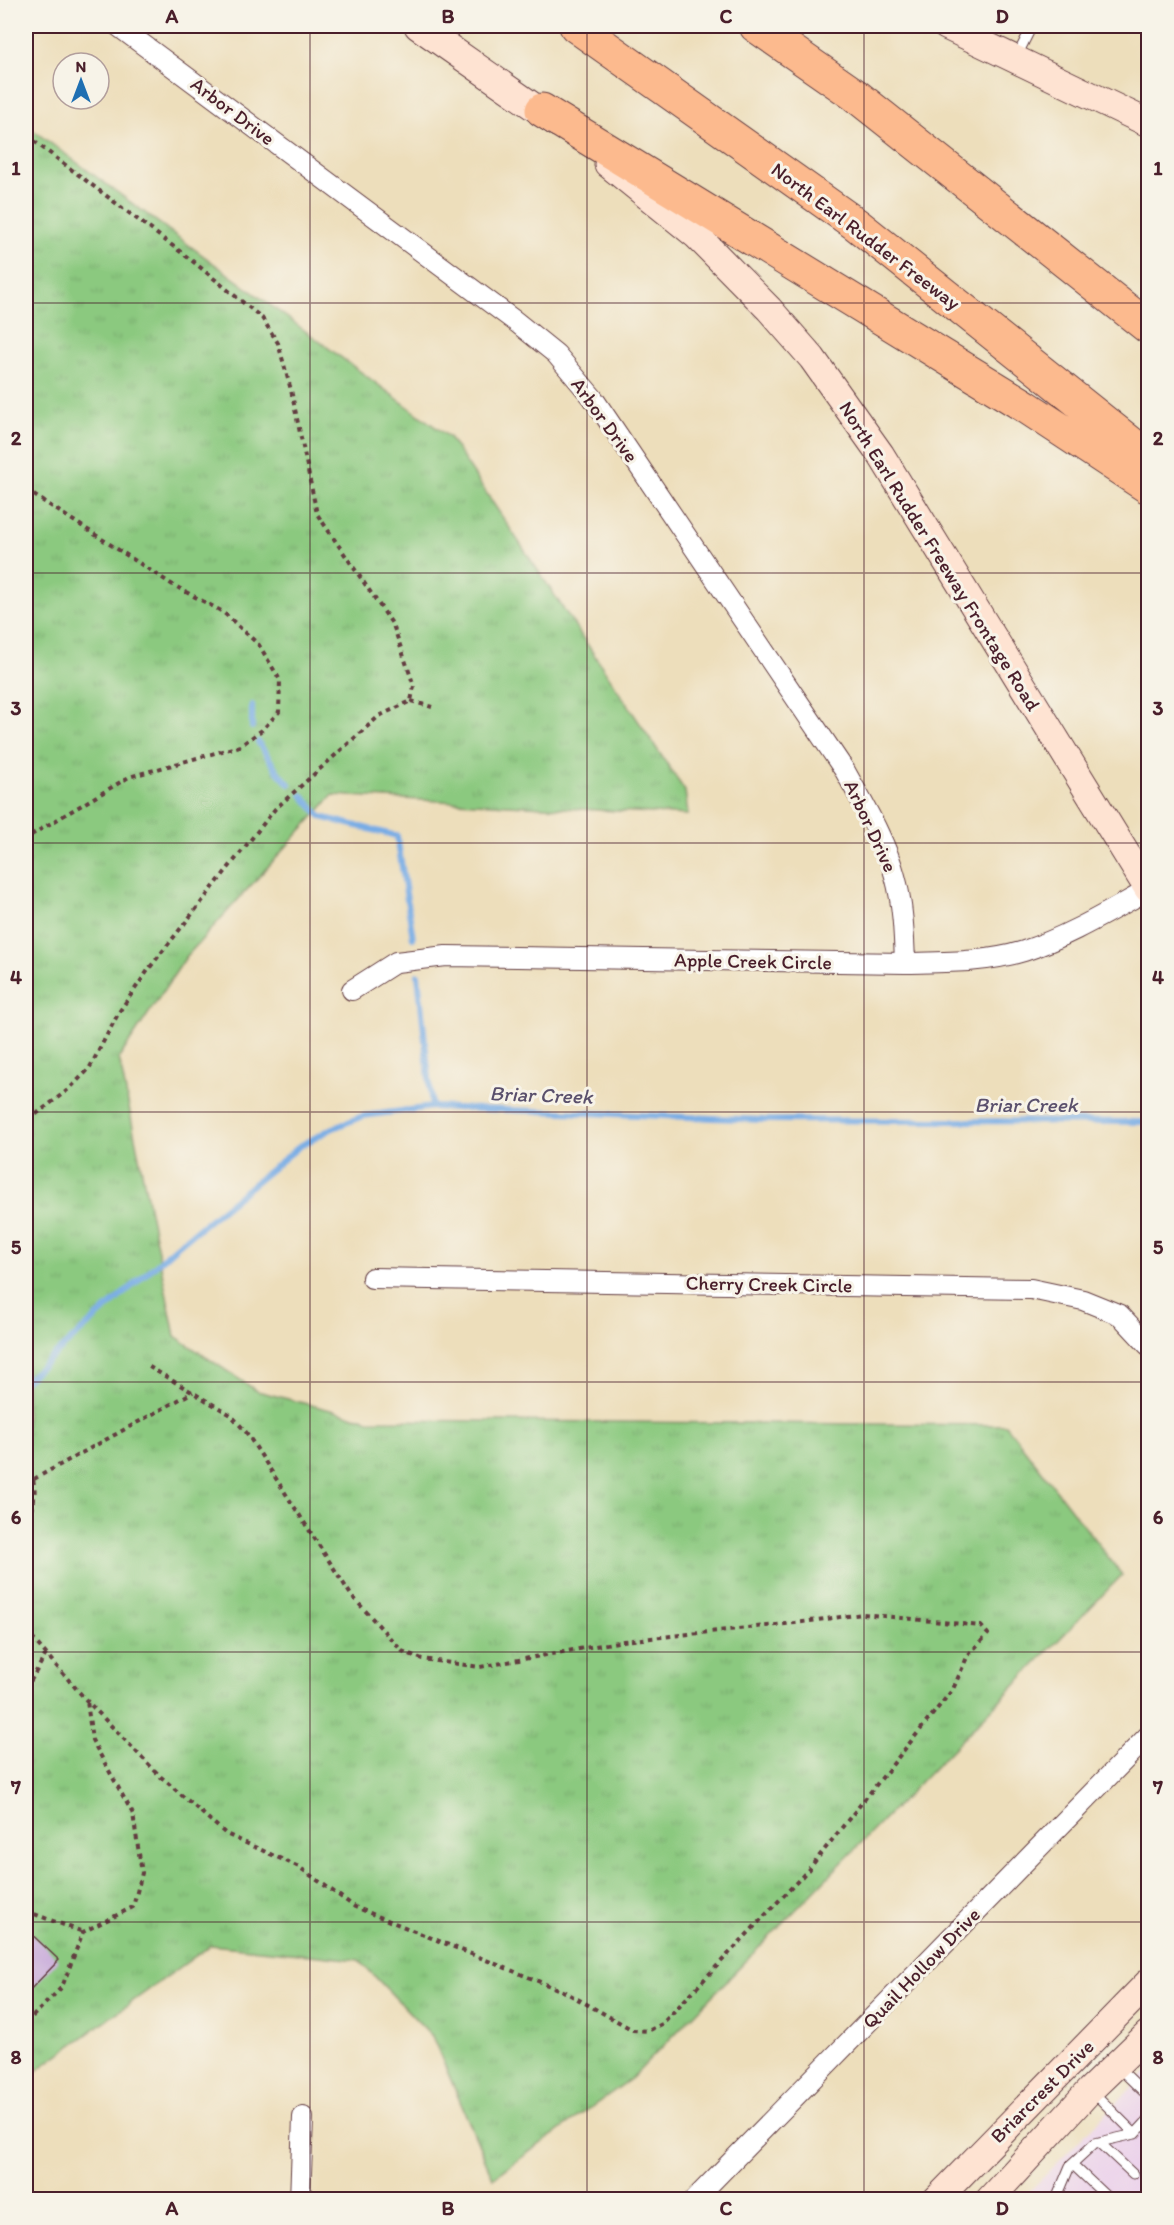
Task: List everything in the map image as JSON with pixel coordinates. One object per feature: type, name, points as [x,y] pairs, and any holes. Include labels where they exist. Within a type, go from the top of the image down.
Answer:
[{"type":"highway","name":"North Earl Rudder Freeway","points":[[576,26],[857,225],[1149,457]]},
{"type":"highway","points":[[756,26],[855,95],[1149,327]]},
{"type":"highway","points":[[542,110],[1025,406],[1149,488]]},
{"type":"main road","name":"North Earl Rudder Freeway Frontage Road","points":[[418,26],[542,110],[697,236],[770,309],[812,358],[881,455],[1149,890]]},
{"type":"main road","points":[[946,26],[1149,123]]},
{"type":"main road","name":"Briarcrest Drive","points":[[936,2199],[1149,1983]]},
{"type":"main road","name":"Briarcrest Drive","points":[[987,2199],[1090,2090],[1149,2034]]},
{"type":"main road","points":[[959,2175],[987,2199]]},
{"type":"street","name":"Arbor Drive","points":[[118,26],[515,321],[556,354],[593,398],[845,771],[876,830],[895,875],[903,917],[905,963]]},
{"type":"street","name":"Apple Creek Circle","points":[[352,990],[396,962],[446,956],[972,962],[1024,951],[1077,928],[1149,890]]},
{"type":"street","name":"Cherry Creek Circle","points":[[372,1278],[1031,1289],[1083,1300],[1120,1315],[1149,1345]]},
{"type":"street","name":"Quail Hollow Drive","points":[[694,2199],[1149,1736]]},
{"type":"street","points":[[300,2199],[303,2117]]},
{"type":"lane","points":[[1015,59],[1032,26]]},
{"type":"lane","points":[[1117,2066],[1149,2096]]},
{"type":"lane","points":[[1090,2090],[1135,2134]]},
{"type":"lane","points":[[1060,2199],[1057,2197],[1072,2164],[1095,2143],[1135,2134],[1148,2123]]},
{"type":"lane","points":[[1100,2142],[1133,2174]]},
{"type":"lane","points":[[1072,2164],[1108,2199]]},
{"type":"path","points":[[26,137],[190,260],[262,318],[278,343],[291,390],[317,514],[393,625],[414,686],[411,701]]},
{"type":"path","points":[[26,490],[173,585],[223,612],[259,645],[280,680],[279,712],[262,730],[240,746],[129,777],[26,838]]},
{"type":"path","points":[[26,1122],[69,1089],[89,1069],[119,1012],[151,966],[275,809],[379,716],[411,701],[432,707]]},
{"type":"path","points":[[26,1631],[87,1701],[161,1777],[226,1834],[299,1867],[355,1907],[565,1992],[633,2030],[648,2031],[662,2024],[808,1870],[953,1689],[968,1654],[988,1634],[981,1626],[863,1614],[623,1641],[480,1667],[422,1659],[402,1651],[351,1595],[246,1432],[231,1415],[146,1365]]},
{"type":"path","points":[[34,1479],[193,1392]]},
{"type":"path","points":[[26,1462],[34,1479],[35,1503],[26,1522]]},
{"type":"path","points":[[26,1689],[46,1654]]},
{"type":"path","points":[[26,2024],[62,1987],[82,1932],[133,1907],[142,1873],[133,1814],[92,1740],[87,1701]]},
{"type":"path","points":[[26,1911],[82,1932]]},
{"type":"shaded area","points":[[1148,2071],[1148,2199],[1022,2199]]},
{"type":"green space","points":[[26,125],[449,437],[685,791],[688,815],[333,795],[186,957],[119,1058],[175,1336],[257,1391],[369,1420],[1006,1425],[1122,1575],[632,2078],[493,2178],[432,2036],[359,1960],[211,1945],[26,2078]]},
{"type":"building","points":[[26,1929],[59,1960],[26,1994]]},
{"type":"waterway","points":[[252,705],[252,727]]},
{"type":"waterway","points":[[258,742],[289,784]]},
{"type":"waterway","points":[[302,795],[321,817],[397,836],[413,938]]},
{"type":"waterway","points":[[418,975],[432,1107]]},
{"type":"waterway","name":"Briar Creek","points":[[26,1380],[175,1248],[300,1146],[331,1129],[363,1116],[432,1107],[764,1120],[1148,1122]]}]
